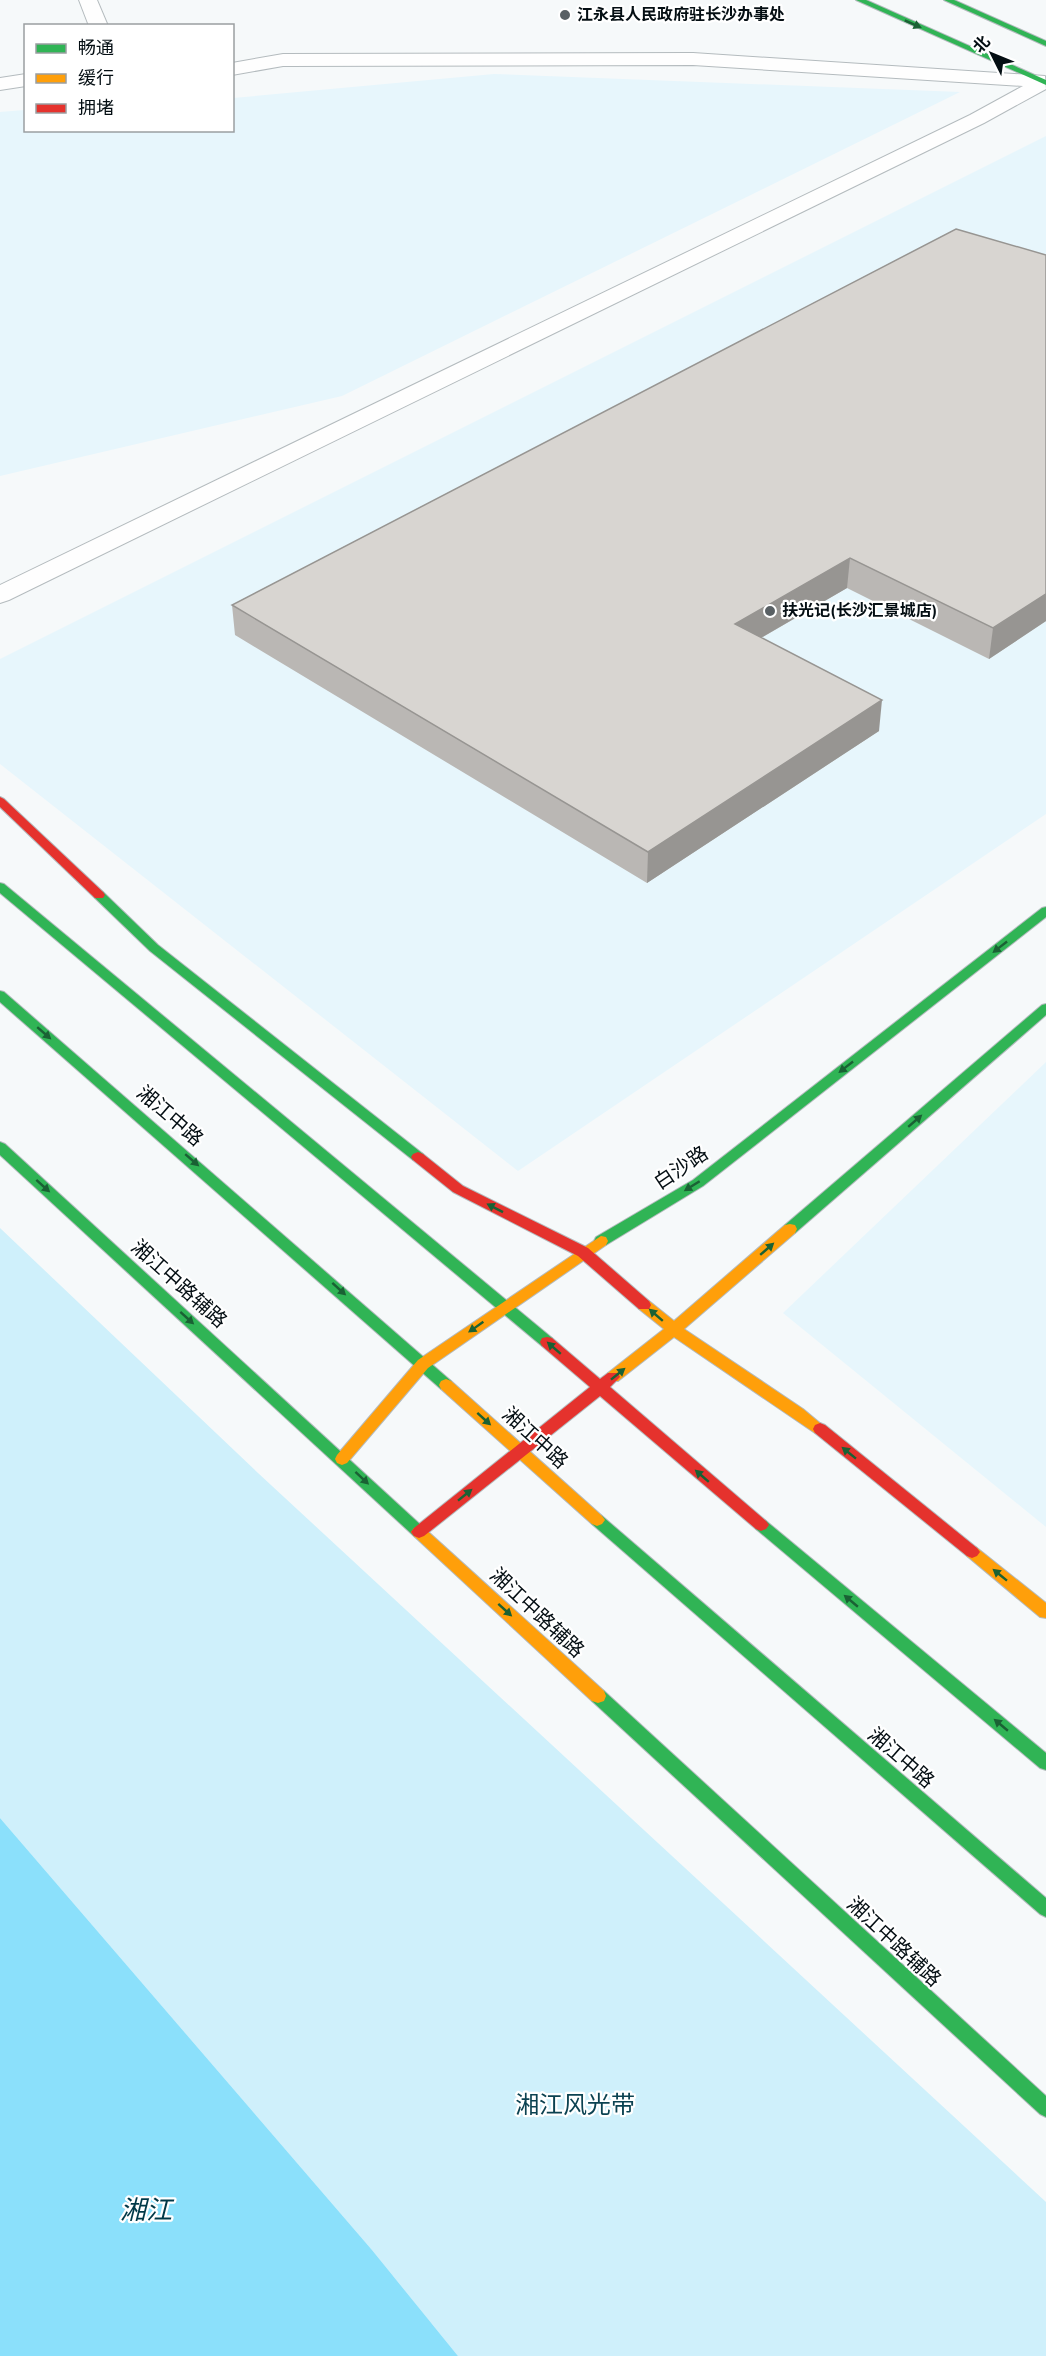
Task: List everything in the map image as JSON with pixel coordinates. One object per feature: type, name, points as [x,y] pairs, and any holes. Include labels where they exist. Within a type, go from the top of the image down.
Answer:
[{"type":"street","points":[[88,0],[98,24]]},
{"type":"street","points":[[860,0],[1045,82]]},
{"type":"street","points":[[948,0],[1046,44]]},
{"type":"street","points":[[234,69],[283,60],[693,59],[1045,82]]},
{"type":"street","points":[[0,84],[24,80]]},
{"type":"street","points":[[0,595],[967,124],[1045,82]]},
{"type":"street","points":[[0,98],[24,97]]},
{"type":"street","points":[[0,801],[154,948],[458,1189],[583,1252],[673,1330],[798,1412],[1046,1612]]},
{"type":"street","points":[[0,887],[506,1306],[600,1389],[1046,1763]]},
{"type":"street","name":"白沙路","points":[[342,1459],[423,1364],[583,1252],[698,1183],[1046,911]]},
{"type":"street","name":"湘江中路","points":[[0,995],[423,1364],[639,1557],[1046,1909]]},
{"type":"street","points":[[420,1532],[673,1330],[1046,1008]]},
{"type":"street","name":"湘江中路辅路","points":[[0,1147],[1046,2108]]},
{"type":"shaded area","points":[[494,74],[960,92],[342,396],[0,476],[0,112],[24,110],[24,132],[234,132],[234,98]]},
{"type":"shaded area","points":[[1046,136],[1046,814],[518,1171],[0,764],[0,659]]},
{"type":"shaded area","points":[[1046,1062],[1046,1527],[783,1313]]},
{"type":"green space","name":"湘江风光带","points":[[0,1228],[258,1473],[1046,2202],[1046,2356],[458,2356],[372,2250],[0,1818]]},
{"type":"water","name":"湘江","points":[[0,1818],[372,2250],[458,2356],[0,2356]]},
{"type":"building","points":[[956,229],[1046,255],[1046,594],[993,628],[850,558],[735,624],[882,700],[648,852],[232,605]]},
{"type":"traffic: fast","points":[[860,0],[1046,83]]},
{"type":"traffic: fast","points":[[948,0],[1046,44]]},
{"type":"traffic: fast","points":[[0,887],[547,1342]]},
{"type":"traffic: fast","points":[[99,895],[154,948],[418,1157]]},
{"type":"traffic: fast","points":[[601,1241],[698,1183],[1046,911]]},
{"type":"traffic: fast","points":[[0,995],[446,1385]]},
{"type":"traffic: fast","points":[[790,1229],[1046,1008]]},
{"type":"traffic: fast","points":[[0,1147],[419,1532]]},
{"type":"traffic: fast","points":[[597,1520],[1046,1909]]},
{"type":"traffic: fast","points":[[761,1525],[1046,1763]]},
{"type":"traffic: fast","points":[[598,1696],[1046,2108]]},
{"type":"traffic: slow","points":[[613,1377],[673,1330],[790,1229]]},
{"type":"traffic: slow","points":[[342,1459],[423,1364],[601,1241]]},
{"type":"traffic: slow","points":[[644,1305],[686,1338],[820,1429]]},
{"type":"traffic: slow","points":[[446,1385],[597,1520]]},
{"type":"traffic: slow","points":[[419,1532],[598,1696]]},
{"type":"traffic: slow","points":[[972,1552],[1046,1612]]},
{"type":"traffic: jam","points":[[0,801],[99,895]]},
{"type":"traffic: jam","points":[[418,1157],[458,1189],[583,1252],[644,1305]]},
{"type":"traffic: jam","points":[[547,1342],[761,1525]]},
{"type":"traffic: jam","points":[[419,1532],[613,1377]]},
{"type":"traffic: jam","points":[[820,1429],[972,1552]]},
{"type":"place","name":"江永县人民政府驻长沙办事处","points":[[565,15]]},
{"type":"place","name":"扶光记(长沙汇景城店)","points":[[770,611]]}]
